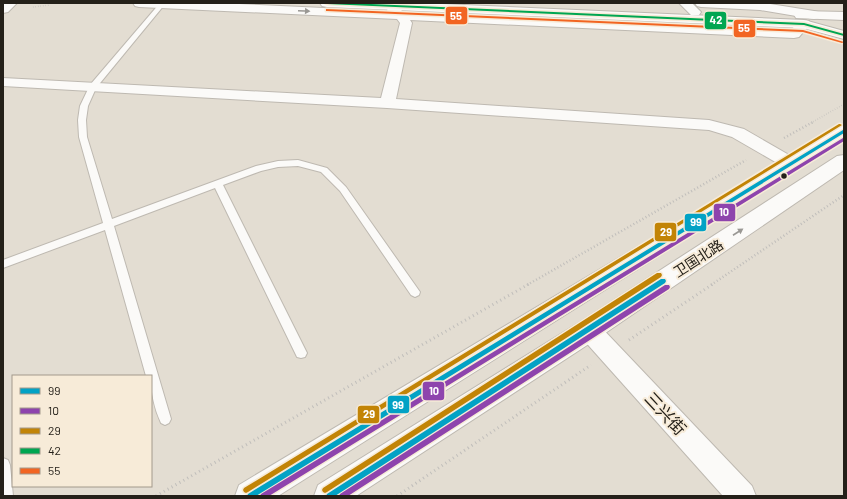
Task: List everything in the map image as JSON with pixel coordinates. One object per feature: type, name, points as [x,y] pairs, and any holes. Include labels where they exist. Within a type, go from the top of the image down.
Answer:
[{"type":"main road","points":[[3,8],[10,3]]},
{"type":"main road","points":[[327,3],[809,20],[844,16]]},
{"type":"main road","points":[[490,3],[693,5],[809,20],[844,35]]},
{"type":"main road","points":[[250,496],[844,131]]},
{"type":"main road","name":"卫国北路","points":[[329,496],[589,330],[844,161]]},
{"type":"street","points":[[139,3],[794,34],[809,20]]},
{"type":"street","points":[[386,6],[402,16],[406,22],[387,103]]},
{"type":"street","points":[[3,82],[387,103],[709,125],[738,133],[790,163]]},
{"type":"street","name":"三兴街","points":[[589,330],[742,496]]},
{"type":"lane","points":[[162,4],[93,87],[84,106],[82,120],[83,136],[165,419]]},
{"type":"lane","points":[[3,264],[259,168],[298,162],[324,170],[343,189],[415,292]]},
{"type":"lane","points":[[218,184],[301,353]]},
{"type":"lane","points":[[3,465],[6,496]]},
{"type":"path","points":[[33,7],[50,5]]},
{"type":"path","points":[[156,496],[844,104]]},
{"type":"transit line","name":"42","points":[[327,3],[804,24],[844,35]]},
{"type":"transit line","name":"55","points":[[327,10],[803,31],[842,42]]},
{"type":"transit line","name":"29","points":[[246,490],[840,125]]},
{"type":"transit line","name":"99","points":[[250,496],[844,131]]},
{"type":"transit line","name":"10","points":[[263,496],[844,139]]},
{"type":"transit line","name":"29","points":[[325,490],[659,275]]},
{"type":"transit line","name":"99","points":[[329,496],[663,281]]},
{"type":"transit line","name":"10","points":[[342,496],[667,287]]}]
